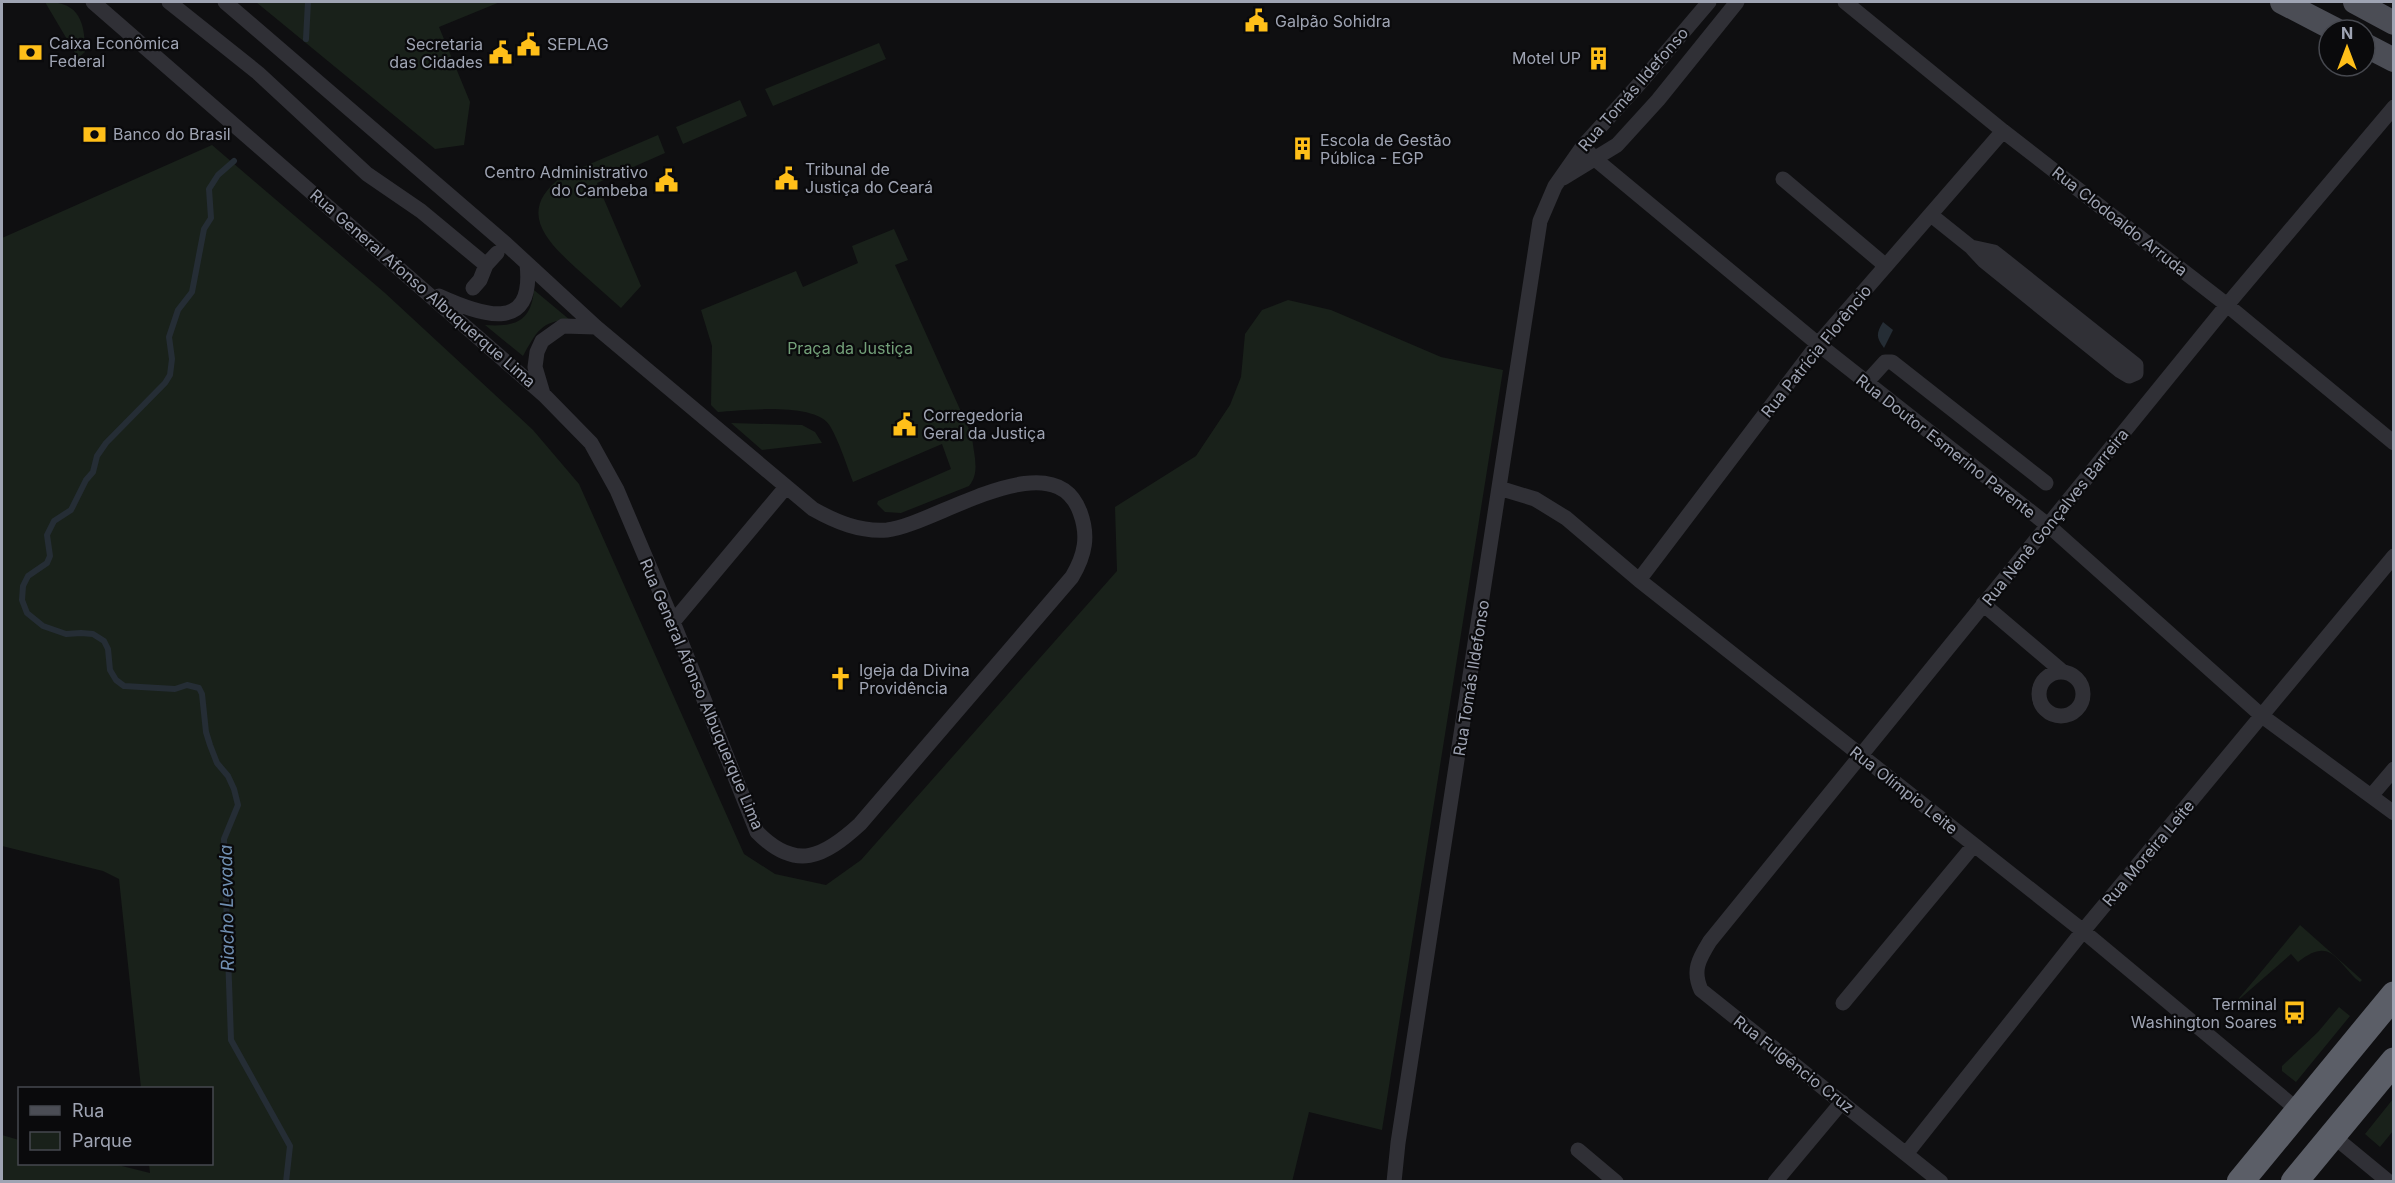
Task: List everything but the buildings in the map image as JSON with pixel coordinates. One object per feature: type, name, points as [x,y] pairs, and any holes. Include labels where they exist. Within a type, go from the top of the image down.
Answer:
[{"type":"highway","points":[[2240,1182],[2394,995]]},
{"type":"highway","points":[[2294,1182],[2394,1061]]},
{"type":"main road","points":[[2282,2],[2317,20]]},
{"type":"main road","points":[[2355,2],[2394,22]]},
{"type":"main road","points":[[2377,51],[2394,60]]},
{"type":"street","name":"Rua General Afonso Albuquerque Lima","points":[[93,2],[544,395],[591,443],[617,490],[673,622],[757,832],[778,851],[791,855],[813,854],[837,845],[860,824],[1072,577],[1080,564],[1086,540],[1085,526],[1078,506],[1065,491],[1050,484],[1033,482],[996,490],[888,530],[860,529],[834,521],[813,509],[596,327],[527,264],[225,2]]},
{"type":"street","points":[[169,2],[258,73],[367,174],[421,211],[486,265]]},
{"type":"street","name":"Rua Tomás Ildefonso","points":[[1561,179],[1617,145],[1658,100],[1737,2]]},
{"type":"street","name":"Rua Clodoaldo Arruda","points":[[1845,2],[2003,131],[2227,305],[2394,443]]},
{"type":"street","points":[[1706,5],[1720,22]]},
{"type":"street","name":"Rua Tomás Ildefonso","points":[[1394,1182],[1398,1143],[1540,220],[1555,186],[1583,146],[1706,5]]},
{"type":"street","points":[[1640,83],[1658,100]]},
{"type":"street","name":"Rua Nenê Gonçalves Barreira","points":[[1720,929],[2227,305],[2394,107]]},
{"type":"street","name":"Rua Patrícia Florêncio","points":[[1639,580],[1818,344],[2003,131]]},
{"type":"street","name":"Rua Doutor Esmerino Parente","points":[[1583,146],[1595,159],[1818,344],[2049,526],[2262,716],[2394,813]]},
{"type":"street","points":[[1783,179],[1886,266]]},
{"type":"street","points":[[1931,215],[1971,247],[1984,261],[2031,288],[2108,351]]},
{"type":"street","points":[[473,288],[480,280],[486,265],[497,253]]},
{"type":"street","points":[[423,288],[472,311],[495,315],[505,314],[516,308],[524,299],[528,283],[527,264]]},
{"type":"street","points":[[544,395],[535,367],[537,352],[543,340],[563,326],[596,327]]},
{"type":"street","points":[[1866,383],[1885,362],[1892,363],[2046,483]]},
{"type":"street","points":[[673,622],[786,487]]},
{"type":"street","name":"Rua Olímpio Leite","points":[[1499,488],[1535,499],[1566,518],[1639,580],[2083,932],[2299,1111]]},
{"type":"street","name":"Rua Moreira Leite","points":[[1906,1154],[2083,932],[2394,556]]},
{"type":"street","points":[[1983,604],[2063,672]]},
{"type":"street","points":[[2371,796],[2394,769]]},
{"type":"street","points":[[1844,1003],[1974,845]]},
{"type":"street","name":"Rua Fulgêncio Cruz","points":[[1720,929],[1697,962],[1696,972],[1701,990],[1941,1182]]},
{"type":"street","points":[[1775,1182],[1842,1102]]},
{"type":"street","points":[[2332,1135],[2389,1182]]},
{"type":"street","points":[[1578,1150],[1616,1182]]},
{"type":"green space","points":[[45,2],[66,5],[78,16],[84,32],[85,52],[78,58]]},
{"type":"green space","points":[[256,2],[500,2],[439,27],[470,102],[464,145],[435,149]]},
{"type":"green space","points":[[879,43],[886,59],[773,106],[765,89]]},
{"type":"green space","points":[[740,100],[747,116],[683,144],[676,127]]},
{"type":"green space","points":[[658,135],[665,153],[597,183],[641,286],[621,308],[554,246],[545,234],[538,211],[541,200],[564,175]]},
{"type":"green space","points":[[212,145],[385,293],[533,430],[579,484],[744,854],[775,874],[826,885],[861,860],[1117,571],[1115,507],[1196,456],[1230,405],[1241,377],[1245,334],[1262,310],[1288,300],[1331,310],[1441,357],[1503,370],[1382,1130],[1309,1112],[1292,1182],[2,1181],[2,1135],[18,1140],[18,1165],[118,1165],[150,1173],[149,1165],[213,1165],[213,1087],[141,1087],[119,879],[103,871],[2,846],[2,238]]},
{"type":"green space","name":"Praça da Justiça","points":[[894,229],[908,260],[895,265],[972,436],[975,462],[975,475],[969,486],[901,513],[885,512],[877,504],[878,501],[951,469],[942,444],[853,482],[834,433],[822,418],[810,413],[778,409],[718,412],[711,405],[712,346],[701,310],[796,271],[803,287],[858,263],[852,246]]},
{"type":"green space","points":[[534,290],[570,320],[552,322],[540,329],[523,356],[485,325],[505,325],[520,320],[529,309]]},
{"type":"green space","points":[[731,423],[802,425],[815,432],[822,443],[762,450]]},
{"type":"green space","points":[[2300,925],[2362,980],[2360,982],[2356,979],[2330,953],[2317,951],[2298,962],[2291,954],[2235,1003]]},
{"type":"green space","points":[[2339,1007],[2350,1016],[2296,1082],[2282,1071],[2282,1066],[2318,1032]]},
{"type":"green space","points":[[2393,1099],[2393,1131],[2380,1147],[2365,1134]]},
{"type":"shaded area","points":[[1883,322],[1893,330],[1884,348],[1878,335]]},
{"type":"waterway","name":"Riacho Levada","points":[[306,39],[308,2]]},
{"type":"waterway","name":"Riacho Levada","points":[[234,161],[218,175],[209,189],[211,218],[204,229],[192,292],[178,310],[169,337],[172,359],[170,375],[165,383],[106,443],[97,456],[93,472],[86,480],[71,510],[54,521],[47,535],[50,556],[47,563],[28,576],[23,586],[22,600],[27,613],[43,626],[66,634],[93,634],[104,641],[108,649],[110,670],[116,680],[124,686],[175,689],[187,685],[199,688],[202,694],[206,732],[210,745],[217,763],[228,776],[238,805],[224,839],[231,1040],[290,1146],[286,1182]]},
{"type":"place","name":"Galpão Sohidra","points":[[1257,21]]},
{"type":"place","name":"SEPLAG","points":[[529,44]]},
{"type":"place","name":"Caixa Econômica Federal","points":[[31,52]]},
{"type":"place","name":"Secretaria das Cidades","points":[[501,53]]},
{"type":"place","name":"Motel UP","points":[[1599,58]]},
{"type":"place","name":"Banco do Brasil","points":[[95,134]]},
{"type":"place","name":"Escola de Gestão Pública - EGP","points":[[1302,149]]},
{"type":"place","name":"Tribunal de Justiça do Ceará","points":[[787,178]]},
{"type":"place","name":"Centro Administrativo do Cambeba","points":[[666,181]]},
{"type":"place","name":"Corregedoria Geral da Justiça","points":[[905,424]]},
{"type":"place","name":"Igeja da Divina Providência","points":[[841,679]]},
{"type":"place","name":"Terminal Washington Soares","points":[[2295,1013]]}]
